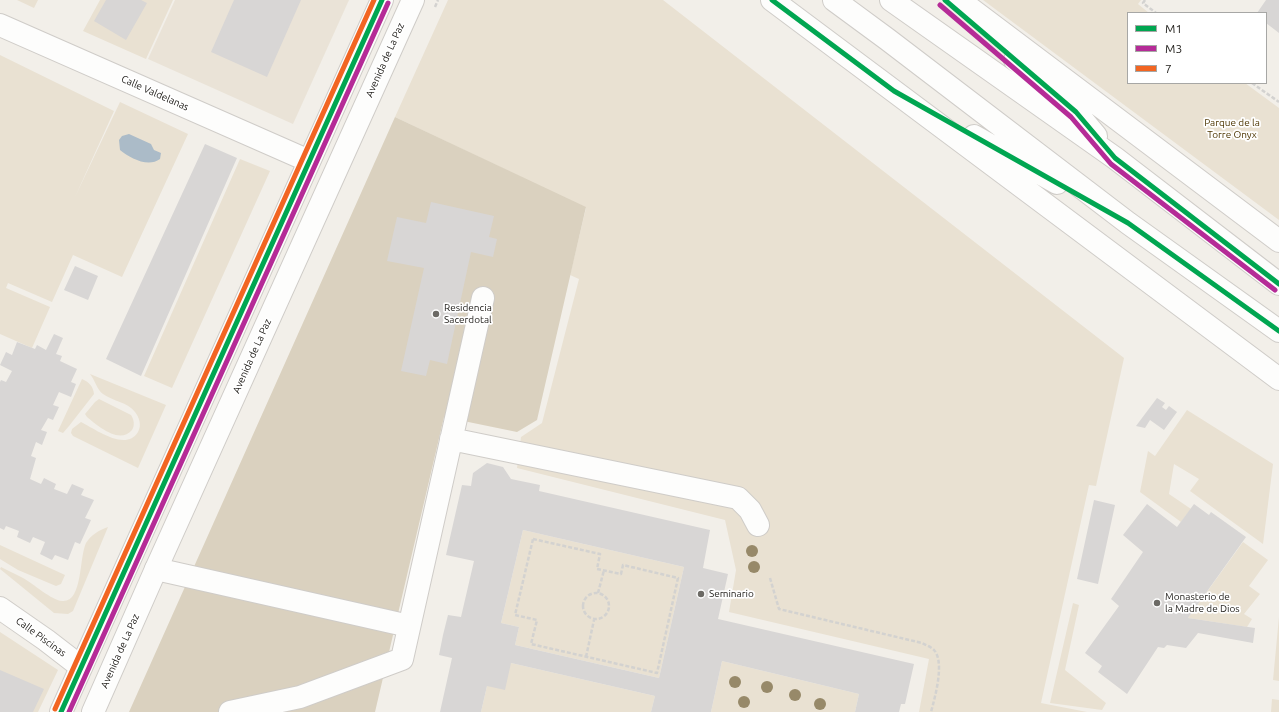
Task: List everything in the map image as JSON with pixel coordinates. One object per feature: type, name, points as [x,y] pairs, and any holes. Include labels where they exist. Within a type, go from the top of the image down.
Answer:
[{"type":"main road","points":[[61,712],[382,0]]},
{"type":"main road","name":"Avenida de La Paz","points":[[93,712],[413,0]]},
{"type":"main road","points":[[772,0],[1279,379]]},
{"type":"main road","points":[[834,0],[1128,223],[1279,331]]},
{"type":"main road","points":[[891,0],[1115,158],[1279,284]]},
{"type":"main road","points":[[945,0],[1076,112],[1115,158]]},
{"type":"main road","points":[[959,0],[1279,241]]},
{"type":"main road","name":"Calle Valdelanas","points":[[0,25],[309,161]]},
{"type":"main road","points":[[894,91],[1128,223]]},
{"type":"main road","points":[[230,712],[300,697],[402,659],[483,298]]},
{"type":"main road","points":[[451,439],[738,498],[750,510],[758,525]]},
{"type":"main road","points":[[156,569],[409,626]]},
{"type":"main road","name":"Calle Piscinas","points":[[0,608],[46,640],[81,667]]},
{"type":"path","points":[[1145,0],[1142,3],[1155,12]]},
{"type":"path","points":[[1253,84],[1279,102]]},
{"type":"path","points":[[533,538],[600,554],[597,569],[621,574],[623,565],[678,578],[657,673],[586,657],[531,644],[537,620],[515,615],[533,538]]},
{"type":"path","points":[[598,593],[604,570]]},
{"type":"path","points":[[770,578],[779,609],[922,643],[934,650],[939,663],[937,688],[931,712]]},
{"type":"path","points":[[594,593],[598,593],[606,598],[610,607],[609,611],[603,618],[594,620],[584,613],[583,605],[586,597],[594,593]]},
{"type":"path","points":[[586,657],[594,620]]},
{"type":"shaded area","points":[[175,0],[349,0],[293,124],[148,59]]},
{"type":"shaded area","points":[[395,117],[586,207],[537,420],[517,432],[444,417],[375,712],[129,712]]},
{"type":"green space","points":[[17,0],[38,0],[34,8]]},
{"type":"green space","points":[[100,0],[173,0],[146,59],[83,31]]},
{"type":"green space","points":[[448,0],[663,0],[1124,358],[1096,486],[1089,485],[1041,703],[1087,712],[919,712],[929,659],[729,612],[736,570],[725,520],[517,468],[521,437],[542,423],[579,279],[570,275],[586,208],[395,117]]},
{"type":"green space","name":"Parque de la Torre Onyx","points":[[983,0],[1141,0],[1138,4],[1148,12],[1127,12],[1127,84],[1246,84],[1279,108],[1279,220]]},
{"type":"green space","points":[[0,55],[114,111],[75,197],[120,102],[188,134],[122,277],[73,255],[52,302],[8,283],[6,288],[50,307],[32,348],[0,334]]},
{"type":"green space","points":[[240,159],[270,171],[172,388],[144,376]]},
{"type":"green space","points":[[90,374],[166,405],[138,468],[73,436],[71,433],[72,429],[81,422],[102,434],[126,440],[133,438],[140,427],[140,421],[135,412],[128,406],[103,394]]},
{"type":"green space","points":[[82,379],[87,381],[93,389],[94,394],[63,433],[58,431]]},
{"type":"green space","points":[[99,399],[131,415],[134,422],[134,427],[132,430],[127,434],[115,435],[102,429],[87,417],[85,414]]},
{"type":"green space","points":[[1187,410],[1273,464],[1263,544],[1190,491],[1199,479],[1174,464],[1169,494],[1191,509],[1181,522],[1140,492],[1148,451],[1155,456]]},
{"type":"green space","points":[[108,527],[73,611],[68,614],[54,613],[0,569],[1,567],[20,577],[58,600],[69,600],[74,595],[77,587],[86,543],[96,533]]},
{"type":"green space","points":[[523,530],[684,567],[659,678],[515,645],[519,627],[501,623]]},
{"type":"green space","points":[[1243,542],[1268,560],[1249,586],[1260,594],[1244,614],[1252,619],[1247,627],[1188,618]]},
{"type":"green space","points":[[0,545],[65,575],[61,584],[56,586],[18,570],[0,559]]},
{"type":"green space","points":[[1073,603],[1079,605],[1065,670],[1106,703],[1102,710],[1050,703]]},
{"type":"green space","points":[[1279,617],[1279,681],[1273,680]]},
{"type":"green space","points":[[0,632],[58,670],[38,712],[0,712]]},
{"type":"green space","points":[[722,661],[859,694],[855,712],[711,712]]},
{"type":"green space","points":[[511,663],[655,696],[651,712],[481,712],[487,686]]},
{"type":"green space","points":[[1272,699],[1279,700],[1279,712],[1271,712]]},
{"type":"water","points":[[129,134],[151,144],[154,150],[161,153],[160,159],[150,163],[139,161],[120,150],[119,140],[122,136]]},
{"type":"building","points":[[106,0],[141,0],[147,3],[126,40],[94,21]]},
{"type":"building","points":[[234,0],[301,0],[267,77],[211,52]]},
{"type":"building","points":[[1266,0],[1279,0],[1279,33],[1267,24],[1267,12],[1258,12]]},
{"type":"building","points":[[205,144],[237,158],[141,376],[106,359]]},
{"type":"building","name":"Residencia Sacerdotal","points":[[431,202],[494,216],[489,237],[497,239],[493,257],[471,252],[447,364],[430,360],[426,376],[401,371],[424,268],[387,261],[397,217],[426,223]]},
{"type":"building","points":[[75,266],[98,276],[88,300],[64,290]]},
{"type":"building","points":[[54,334],[63,338],[56,354],[62,356],[60,361],[77,369],[71,382],[76,384],[71,397],[59,392],[53,405],[59,407],[53,420],[48,418],[41,430],[47,432],[42,445],[36,442],[31,456],[36,458],[30,479],[41,484],[44,478],[56,484],[54,489],[67,494],[72,484],[84,489],[81,495],[94,500],[85,518],[91,520],[80,544],[75,542],[68,560],[55,555],[52,560],[40,554],[45,542],[33,537],[30,543],[17,537],[19,531],[6,526],[4,530],[0,528],[0,382],[1,380],[6,382],[12,371],[0,365],[6,352],[12,355],[17,342],[35,349],[37,345],[46,350]]},
{"type":"building","points":[[1157,398],[1165,403],[1162,407],[1166,410],[1169,406],[1177,412],[1164,430],[1150,420],[1145,428],[1136,426]]},
{"type":"building","name":"Seminario","points":[[487,463],[503,467],[511,479],[540,485],[539,491],[710,530],[703,568],[728,574],[718,619],[914,664],[905,704],[901,704],[899,712],[855,712],[859,694],[722,661],[711,712],[651,712],[655,696],[511,663],[505,690],[487,686],[481,712],[440,712],[452,658],[439,655],[443,635],[448,615],[461,617],[474,561],[446,555],[462,485],[471,486],[473,473]],"holes":[[[523,530],[684,567],[659,678],[515,645],[519,627],[501,623]]]},
{"type":"building","points":[[1094,500],[1115,505],[1098,584],[1077,579]]},
{"type":"building","name":"Monasterio de la Madre de Dios","points":[[1147,504],[1177,527],[1194,504],[1209,515],[1211,512],[1246,537],[1188,618],[1255,628],[1253,643],[1198,633],[1186,648],[1167,645],[1164,648],[1158,647],[1127,694],[1098,672],[1102,666],[1085,653],[1119,606],[1111,599],[1143,552],[1123,535]]},
{"type":"building","points":[[0,670],[44,689],[33,712],[0,712]]},
{"type":"transit line","name":"7","points":[[55,709],[374,0]]},
{"type":"transit line","name":"M1","points":[[61,712],[382,0]]},
{"type":"transit line","name":"M1","points":[[772,0],[894,91],[1128,223],[1279,331]]},
{"type":"transit line","name":"M1","points":[[945,0],[1076,112],[1115,158],[1279,284]]},
{"type":"transit line","name":"M3","points":[[69,712],[388,3]]},
{"type":"transit line","name":"M3","points":[[940,5],[1071,117],[1111,164],[1275,290]]},
{"type":"place","name":"Residencia Sacerdotal","points":[[436,314]]},
{"type":"place","name":"Seminario","points":[[701,594]]},
{"type":"place","name":"Monasterio de la Madre de Dios","points":[[1157,603]]}]
